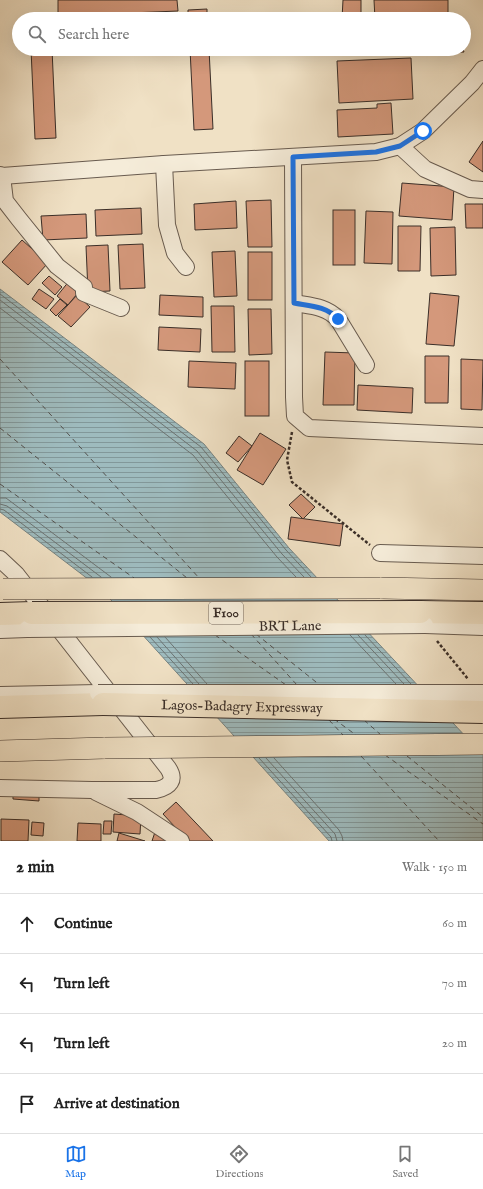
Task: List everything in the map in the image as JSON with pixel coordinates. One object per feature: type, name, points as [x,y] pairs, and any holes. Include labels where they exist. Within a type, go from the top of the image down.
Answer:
[{"type":"highway","name":"F100","points":[[0,614],[30,621],[423,619],[483,613]]},
{"type":"highway","name":"Lagos-Badagry Expressway","points":[[0,707],[101,698],[483,712]]},
{"type":"main road","points":[[1,589],[380,588],[483,590]]},
{"type":"main road","points":[[0,751],[104,748],[483,744]]},
{"type":"street","points":[[121,308],[84,293],[84,287],[57,266],[5,201],[1,176],[164,164],[376,152],[400,146],[423,131],[483,69]]},
{"type":"street","points":[[400,146],[425,169],[470,189],[483,190]]},
{"type":"street","points":[[293,157],[295,416],[309,428],[483,436]]},
{"type":"street","points":[[164,164],[167,225],[175,253],[186,267]]},
{"type":"street","points":[[294,303],[326,309],[332,313],[338,319],[366,365]]},
{"type":"street","points":[[380,553],[483,556]]},
{"type":"street","points":[[0,559],[16,574],[172,773],[172,779],[169,784],[156,790],[0,788]]},
{"type":"street","points":[[423,619],[483,627]]},
{"type":"street","points":[[0,630],[30,621]]},
{"type":"street","points":[[0,695],[101,698],[483,693]]},
{"type":"street","points":[[92,790],[137,812],[181,841]]},
{"type":"path","points":[[295,416],[287,460],[292,482],[380,553]]},
{"type":"water","points":[[0,289],[204,444],[289,548],[483,755],[483,841],[329,841],[101,589],[0,512]]},
{"type":"building","points":[[58,0],[177,0],[178,11],[154,12],[58,12]]},
{"type":"building","points":[[343,0],[361,0],[361,12],[342,12]]},
{"type":"building","points":[[374,0],[448,0],[448,12],[375,12]]},
{"type":"building","points":[[207,9],[207,12],[188,12],[188,10]]},
{"type":"building","points":[[31,56],[52,56],[56,138],[35,139]]},
{"type":"building","points":[[190,56],[209,56],[213,129],[194,130]]},
{"type":"building","points":[[411,58],[413,99],[339,103],[337,61]]},
{"type":"building","points":[[391,103],[393,134],[338,137],[337,110],[377,108],[377,104]]},
{"type":"building","points":[[483,141],[483,172],[469,162]]},
{"type":"building","points":[[402,183],[454,187],[452,220],[399,216]]},
{"type":"building","points":[[271,200],[272,247],[248,247],[246,201]]},
{"type":"building","points":[[236,201],[237,228],[195,230],[194,204]]},
{"type":"building","points":[[465,204],[483,204],[483,228],[466,228]]},
{"type":"building","points":[[141,208],[142,234],[96,236],[95,210]]},
{"type":"building","points":[[333,210],[355,210],[355,265],[333,265]]},
{"type":"building","points":[[366,211],[393,212],[392,264],[364,263]]},
{"type":"building","points":[[86,214],[87,238],[43,240],[41,216]]},
{"type":"building","points":[[398,226],[421,226],[420,271],[398,271]]},
{"type":"building","points":[[455,227],[456,275],[431,276],[430,228]]},
{"type":"building","points":[[22,240],[48,263],[28,285],[2,262]]},
{"type":"building","points":[[143,244],[145,288],[120,289],[118,245]]},
{"type":"building","points":[[108,245],[110,291],[88,292],[86,246]]},
{"type":"building","points":[[235,251],[237,296],[214,297],[212,252]]},
{"type":"building","points":[[248,252],[272,252],[272,300],[248,300]]},
{"type":"building","points":[[49,276],[62,287],[55,295],[42,283]]},
{"type":"building","points":[[70,280],[81,289],[68,305],[57,296]]},
{"type":"building","points":[[39,289],[54,299],[46,309],[32,299]]},
{"type":"building","points":[[430,293],[459,296],[454,346],[426,344]]},
{"type":"building","points":[[77,295],[90,307],[71,327],[58,316]]},
{"type":"building","points":[[160,295],[203,297],[203,317],[159,315]]},
{"type":"building","points":[[60,299],[67,305],[56,316],[50,310]]},
{"type":"building","points":[[211,306],[234,306],[235,352],[212,352]]},
{"type":"building","points":[[248,309],[271,309],[272,354],[249,355]]},
{"type":"building","points":[[159,327],[201,329],[200,352],[158,350]]},
{"type":"building","points":[[325,352],[355,353],[354,405],[323,405]]},
{"type":"building","points":[[425,356],[449,356],[448,403],[425,403]]},
{"type":"building","points":[[461,359],[483,360],[482,410],[461,409]]},
{"type":"building","points":[[189,361],[236,363],[235,389],[188,387]]},
{"type":"building","points":[[245,361],[269,361],[269,416],[245,416]]},
{"type":"building","points":[[358,385],[413,388],[412,413],[357,410]]},
{"type":"building","points":[[260,433],[286,449],[263,485],[237,470]]},
{"type":"building","points":[[239,436],[252,446],[238,462],[226,453]]},
{"type":"building","points":[[301,494],[315,507],[303,519],[289,505]]},
{"type":"building","points":[[291,517],[343,524],[340,546],[288,539]]},
{"type":"building","points":[[13,792],[39,794],[39,801],[13,799]]},
{"type":"building","points":[[176,802],[213,841],[188,841],[163,814]]},
{"type":"building","points":[[114,814],[141,816],[140,834],[113,832]]},
{"type":"building","points":[[1,819],[29,820],[28,841],[1,841]]},
{"type":"building","points":[[104,821],[112,821],[111,834],[103,834]]},
{"type":"building","points":[[32,822],[44,823],[43,836],[31,835]]},
{"type":"building","points":[[78,823],[101,824],[101,841],[77,841]]},
{"type":"building","points":[[155,832],[167,841],[152,841]]},
{"type":"building","points":[[119,833],[145,841],[117,841]]},
{"type":"ferry route","points":[[0,359],[200,579]]},
{"type":"ferry route","points":[[0,428],[187,578]]},
{"type":"ferry route","points":[[0,484],[134,578]]},
{"type":"ferry route","points":[[251,634],[297,685]]},
{"type":"ferry route","points":[[256,634],[321,686]]},
{"type":"ferry route","points":[[215,635],[286,685]]},
{"type":"ferry route","points":[[334,719],[356,735]]},
{"type":"ferry route","points":[[329,720],[343,735]]},
{"type":"ferry route","points":[[364,720],[381,735]]},
{"type":"ferry route","points":[[385,755],[483,824]]},
{"type":"ferry route","points":[[361,756],[439,841]]},
{"type":"ferry route","points":[[407,756],[483,817]]},
{"type":"route","points":[[338,319],[326,309],[294,303],[293,157],[376,152],[400,146],[423,131]]}]
